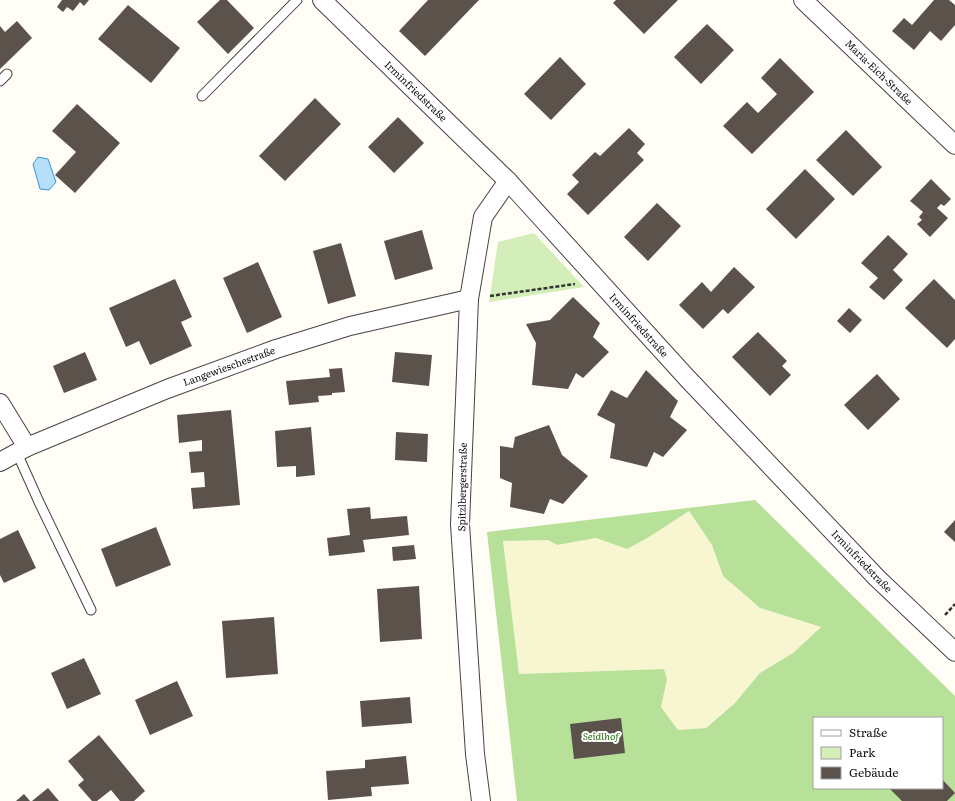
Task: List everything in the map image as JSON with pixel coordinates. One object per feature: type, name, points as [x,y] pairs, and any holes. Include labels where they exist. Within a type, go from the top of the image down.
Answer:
[{"type":"street","name":"Irminfriedstraße","points":[[322,0],[508,180],[687,378],[872,572],[955,652]]},
{"type":"street","name":"Maria-Eich-Straße","points":[[803,0],[955,145]]},
{"type":"street","name":"Spitzlbergerstraße","points":[[481,801],[475,754],[460,524],[469,299],[483,217],[508,180]]},
{"type":"street","name":"Langewieschestraße","points":[[0,462],[22,450],[167,389],[276,349],[350,326],[469,299]]},
{"type":"street","points":[[0,403],[22,450]]},
{"type":"lane","points":[[202,96],[297,0]]},
{"type":"lane","points":[[0,81],[7,74]]},
{"type":"lane","points":[[22,450],[39,502],[92,610]]},
{"type":"path","points":[[469,299],[599,281]]},
{"type":"shaded area","points":[[689,511],[712,545],[723,576],[760,608],[821,627],[793,653],[760,673],[734,704],[706,728],[678,730],[661,707],[667,679],[664,669],[519,674],[503,541],[548,540],[557,545],[596,538],[627,549],[649,537]]},
{"type":"green space","points":[[534,233],[584,287],[489,302],[498,242]]},
{"type":"green space","name":"Seidlhof","points":[[755,500],[955,696],[955,801],[517,801],[487,532]],"holes":[[[689,511],[712,545],[723,576],[760,608],[821,627],[793,653],[760,673],[734,704],[706,728],[678,730],[661,707],[667,679],[664,669],[519,674],[503,541],[548,540],[557,545],[596,538],[627,549],[649,537]]]},
{"type":"water","points":[[38,157],[48,159],[56,182],[49,190],[40,189],[33,164]]},
{"type":"building","points":[[62,0],[89,0],[84,6],[80,2],[73,11],[67,7],[63,12],[57,7]]},
{"type":"building","points":[[220,0],[227,0],[254,28],[228,54],[197,22]]},
{"type":"building","points":[[428,0],[479,0],[425,56],[399,31]]},
{"type":"building","points":[[616,0],[678,0],[644,34],[613,3]]},
{"type":"building","points":[[934,0],[949,0],[955,5],[955,25],[941,41],[930,31],[914,50],[892,31],[904,18],[912,25]]},
{"type":"building","points":[[128,5],[180,48],[151,83],[98,39]]},
{"type":"building","points":[[17,21],[32,38],[0,69],[0,26],[5,32]]},
{"type":"building","points":[[707,24],[734,50],[701,84],[674,57]]},
{"type":"building","points":[[560,57],[586,84],[551,120],[524,94]]},
{"type":"building","points":[[780,58],[814,92],[752,154],[723,126],[747,102],[758,113],[777,94],[761,78]]},
{"type":"building","points":[[315,98],[341,124],[285,181],[259,156]]},
{"type":"building","points":[[77,104],[120,143],[75,193],[55,175],[76,152],[52,131]]},
{"type":"building","points":[[398,117],[424,143],[394,173],[368,147]]},
{"type":"building","points":[[629,128],[645,144],[637,153],[644,160],[588,215],[567,194],[579,182],[572,175],[595,152],[600,156]]},
{"type":"building","points":[[846,130],[882,167],[853,196],[816,160]]},
{"type":"building","points":[[805,169],[835,199],[796,239],[766,209]]},
{"type":"building","points":[[931,179],[951,199],[944,206],[941,204],[937,208],[948,218],[930,237],[917,224],[922,220],[919,217],[923,212],[910,201]]},
{"type":"building","points":[[657,203],[681,226],[648,261],[624,237]]},
{"type":"building","points":[[422,230],[433,269],[395,280],[384,241]]},
{"type":"building","points":[[888,235],[908,254],[893,270],[903,280],[884,300],[869,287],[878,278],[861,263]]},
{"type":"building","points":[[341,243],[356,296],[328,304],[313,251]]},
{"type":"building","points":[[258,262],[282,317],[247,333],[223,278]]},
{"type":"building","points":[[734,267],[755,287],[728,314],[723,309],[703,329],[679,305],[702,282],[711,292]]},
{"type":"building","points":[[175,279],[192,317],[181,322],[192,346],[150,365],[139,341],[126,347],[109,308]]},
{"type":"building","points":[[934,279],[955,300],[955,339],[947,348],[905,308]]},
{"type":"building","points":[[573,297],[600,323],[593,337],[609,352],[583,378],[576,373],[568,389],[532,385],[536,343],[526,324],[550,320]]},
{"type":"building","points":[[849,308],[862,320],[850,333],[837,321]]},
{"type":"building","points":[[758,332],[787,361],[782,366],[791,375],[770,396],[732,357]]},
{"type":"building","points":[[85,352],[97,380],[64,393],[53,366]]},
{"type":"building","points":[[395,352],[432,355],[429,386],[392,382]]},
{"type":"building","points":[[342,368],[345,392],[318,396],[319,402],[289,405],[286,381],[330,377],[329,369]]},
{"type":"building","points":[[646,370],[678,401],[670,417],[687,430],[663,457],[654,452],[647,467],[610,458],[615,424],[597,415],[611,390],[627,398]]},
{"type":"building","points":[[877,374],[900,399],[868,430],[844,405]]},
{"type":"building","points":[[231,410],[240,505],[193,509],[191,488],[205,487],[204,472],[191,473],[189,452],[202,451],[202,440],[179,443],[177,415]]},
{"type":"building","points":[[549,425],[562,455],[588,476],[563,504],[550,499],[544,514],[510,507],[512,483],[500,478],[500,446],[513,448],[515,437]]},
{"type":"building","points":[[311,427],[315,475],[296,477],[296,466],[277,467],[275,431]]},
{"type":"building","points":[[396,432],[428,434],[427,462],[395,460]]},
{"type":"building","points":[[370,507],[371,519],[407,516],[409,535],[363,540],[365,552],[329,556],[327,538],[350,535],[347,509]]},
{"type":"building","points":[[955,520],[955,542],[944,532]]},
{"type":"building","points":[[156,527],[171,565],[116,587],[101,549]]},
{"type":"building","points":[[18,530],[36,568],[4,583],[0,575],[0,539]]},
{"type":"building","points":[[414,545],[416,559],[393,561],[392,547]]},
{"type":"building","points":[[419,586],[422,639],[380,642],[377,589]]},
{"type":"building","points":[[274,617],[278,674],[226,678],[222,621]]},
{"type":"building","points":[[84,658],[101,694],[67,709],[51,673]]},
{"type":"building","points":[[177,681],[193,716],[150,735],[135,700]]},
{"type":"building","points":[[410,697],[412,723],[362,727],[360,701]]},
{"type":"building","points":[[621,718],[625,753],[574,759],[570,724]]},
{"type":"building","points":[[99,735],[145,791],[134,801],[120,801],[111,790],[97,801],[92,801],[78,785],[84,780],[68,761]]},
{"type":"building","points":[[406,756],[409,784],[371,787],[372,796],[328,800],[326,771],[365,768],[365,760]]},
{"type":"building","points":[[943,780],[955,793],[947,801],[902,801],[890,789],[943,789]]},
{"type":"building","points":[[48,788],[59,801],[32,801]]},
{"type":"building","points":[[24,794],[30,801],[16,801]]}]
